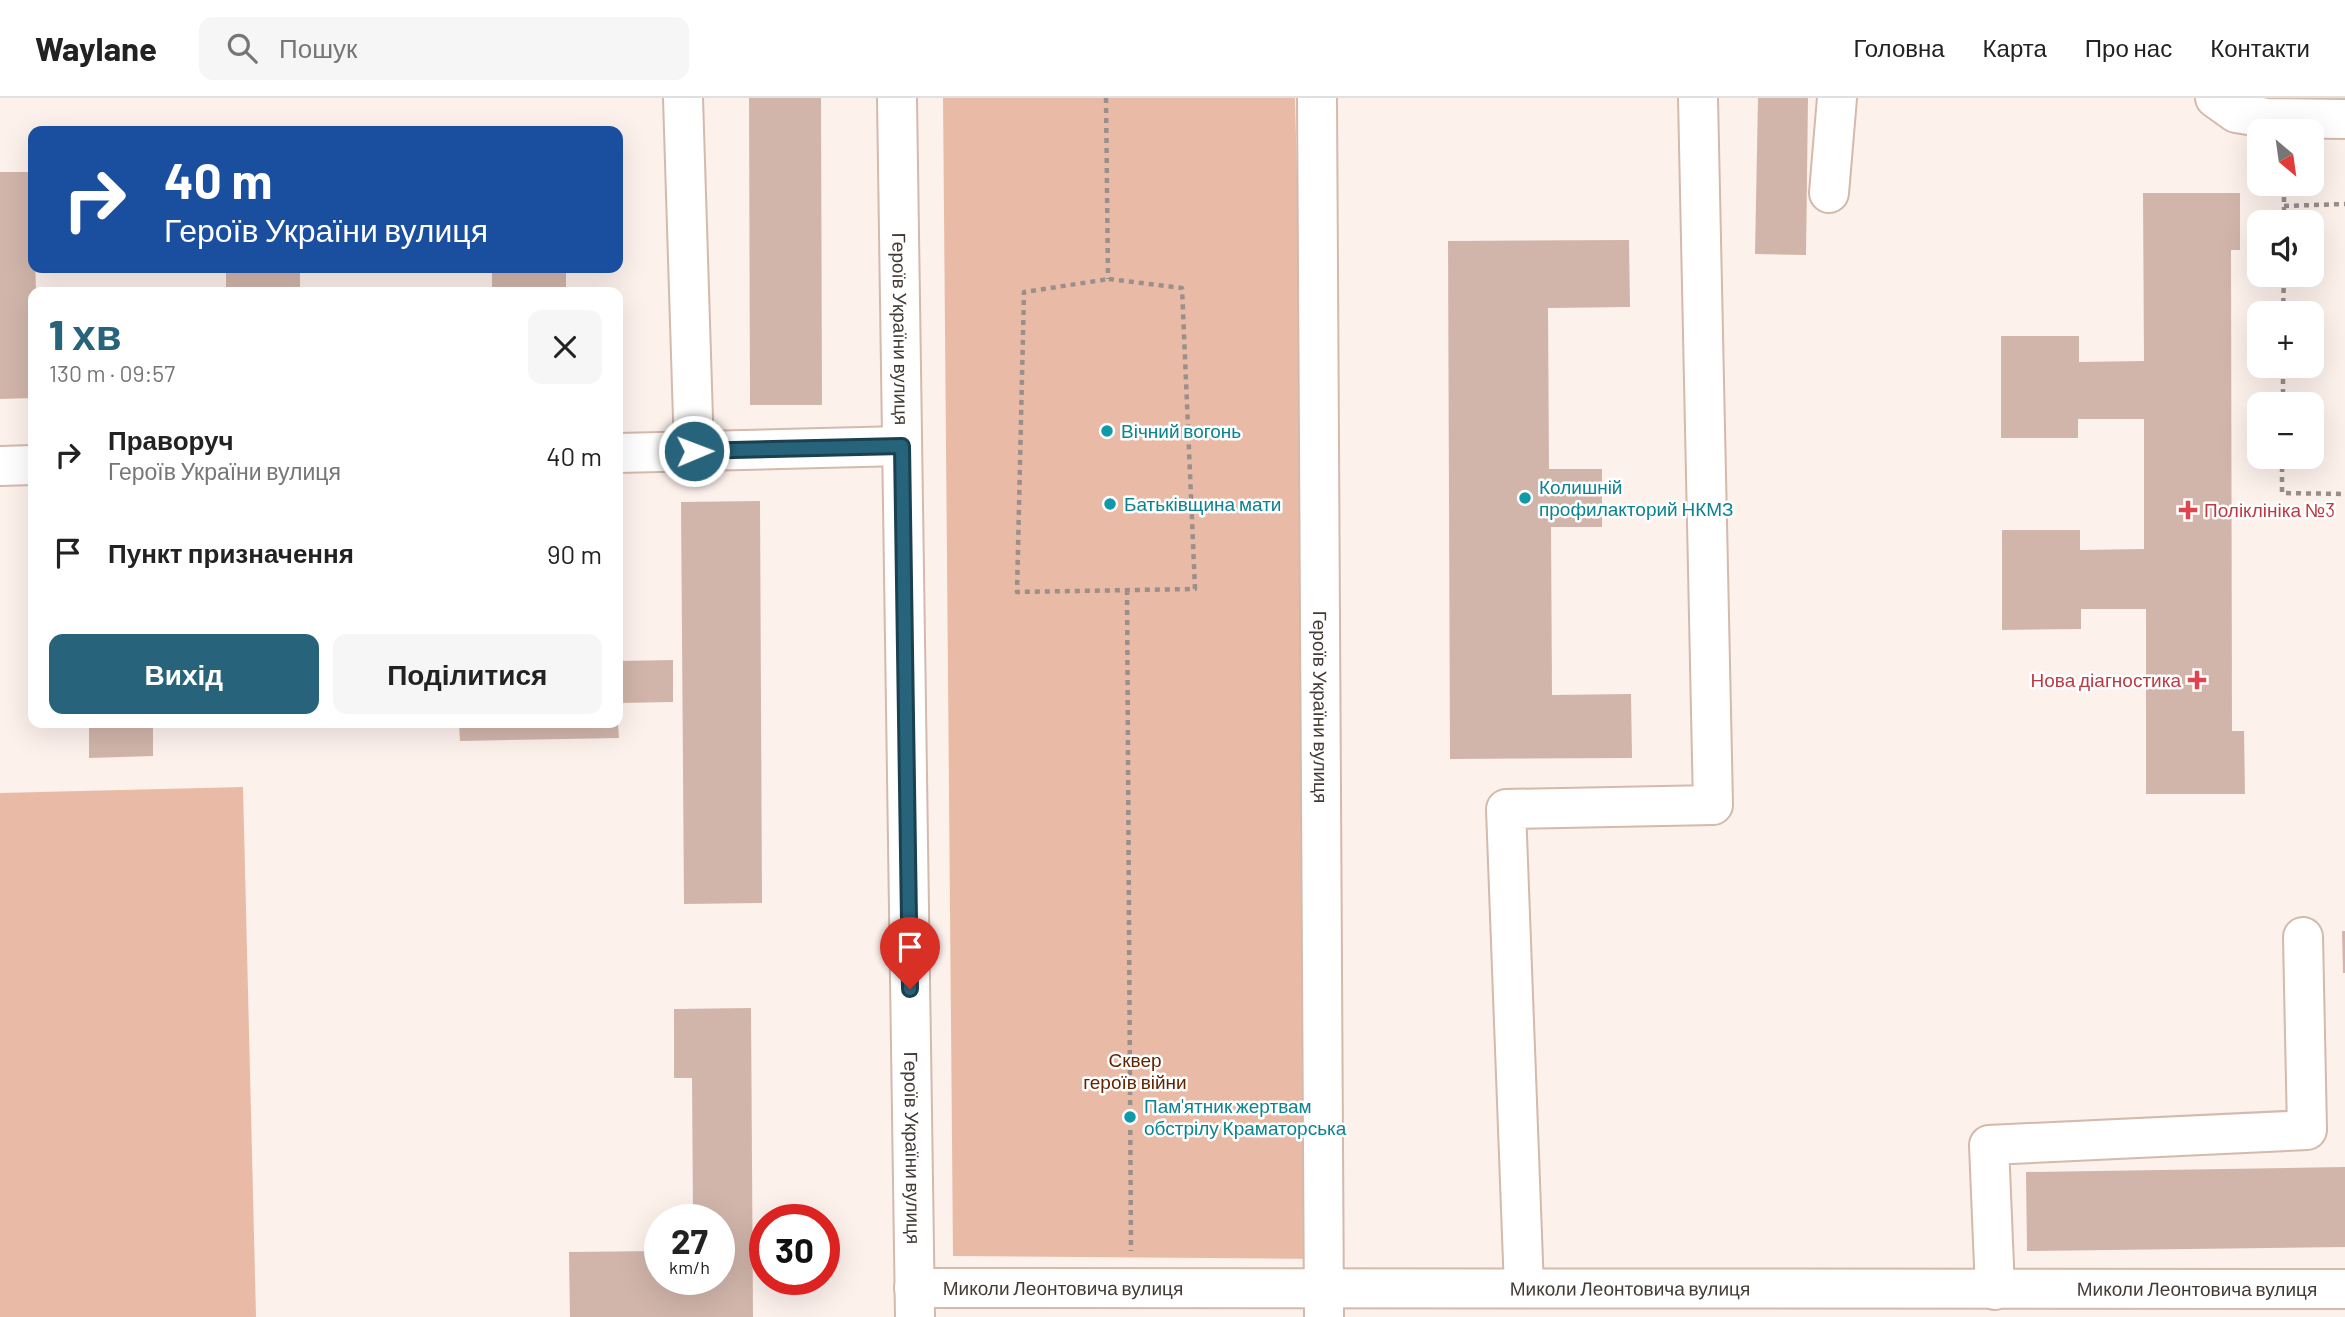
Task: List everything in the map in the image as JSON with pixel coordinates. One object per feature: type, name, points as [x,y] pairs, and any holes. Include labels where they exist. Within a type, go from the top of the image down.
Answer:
[{"type":"street","points":[[683,98],[694,451]]},
{"type":"street","name":"Героїв України вулиця","points":[[897,98],[915,1303]]},
{"type":"street","name":"Героїв України вулиця","points":[[1317,98],[1324,1303]]},
{"type":"street","points":[[1524,1287],[1506,808],[1713,805],[1698,98]]},
{"type":"street","points":[[1829,193],[1837,98]]},
{"type":"street","points":[[2215,98],[2236,113],[2267,118],[2345,119]]},
{"type":"street","points":[[623,453],[902,446]]},
{"type":"street","points":[[0,466],[28,465]]},
{"type":"street","points":[[1995,1290],[1989,1145],[2307,1130],[2303,937]]},
{"type":"street","name":"Миколи Леонтовича вулиця","points":[[915,1303],[1131,1288],[1324,1303],[1524,1287],[2345,1289]]},
{"type":"path","points":[[1106,98],[1108,279]]},
{"type":"path","points":[[2284,196],[2284,210]]},
{"type":"path","points":[[2284,206],[2345,204]]},
{"type":"path","points":[[1108,279],[1182,288],[1195,589],[1017,592],[1024,292],[1108,279]]},
{"type":"path","points":[[2283,469],[2282,493],[2345,494]]},
{"type":"path","points":[[1127,590],[1131,1288]]},
{"type":"green space","name":"Сквер героїв війни","points":[[943,98],[1295,98],[1324,1259],[953,1256]]},
{"type":"green space","points":[[243,787],[256,1317],[0,1317],[0,793]]},
{"type":"building","points":[[749,98],[821,98],[822,405],[750,405]]},
{"type":"building","points":[[1758,98],[1808,98],[1806,255],[1755,254]]},
{"type":"building","points":[[0,172],[28,172],[28,273],[36,273],[36,287],[28,287],[28,398],[0,399]]},
{"type":"building","name":"Поліклініка №3","points":[[2143,193],[2240,193],[2240,250],[2231,250],[2232,731],[2244,731],[2245,794],[2146,794],[2146,609],[2081,609],[2081,629],[2002,630],[2002,530],[2080,530],[2080,550],[2144,549],[2144,419],[2078,419],[2078,438],[2001,438],[2001,336],[2079,336],[2079,362],[2144,361]]},
{"type":"building","name":"Колишній профилакторий НКМЗ","points":[[1629,240],[1630,307],[1548,308],[1549,469],[1602,469],[1602,527],[1551,527],[1552,695],[1631,694],[1632,758],[1450,759],[1448,241]]},
{"type":"building","points":[[226,273],[300,273],[300,287],[226,287]]},
{"type":"building","points":[[492,273],[566,273],[566,287],[492,287]]},
{"type":"building","points":[[760,501],[762,903],[684,904],[681,502]]},
{"type":"building","points":[[673,660],[673,702],[623,703],[623,661]]},
{"type":"building","points":[[89,728],[153,728],[153,756],[89,758]]},
{"type":"building","points":[[459,728],[618,728],[619,738],[460,741]]},
{"type":"building","points":[[2342,931],[2345,931],[2345,973],[2343,973]]},
{"type":"building","points":[[751,1008],[752,1204],[749,1204],[749,1295],[753,1295],[753,1317],[570,1317],[569,1252],[644,1251],[644,1295],[735,1295],[735,1204],[693,1204],[692,1078],[674,1078],[674,1009]]},
{"type":"building","points":[[2345,1167],[2345,1247],[2027,1251],[2026,1172]]},
{"type":"place","name":"Вічний вогонь","points":[[1107,431]]},
{"type":"place","name":"Колишній профилакторий НКМЗ","points":[[1525,498]]},
{"type":"place","name":"Батьківщина мати","points":[[1110,504]]},
{"type":"place","name":"Поліклініка №3","points":[[2188,510]]},
{"type":"place","name":"Нова діагностика","points":[[2197,680]]},
{"type":"place","name":"Пам'ятник жертвам обстрілу Краматорська","points":[[1130,1117]]},
{"type":"route","points":[[694,451],[902,446],[910,989]]}]
